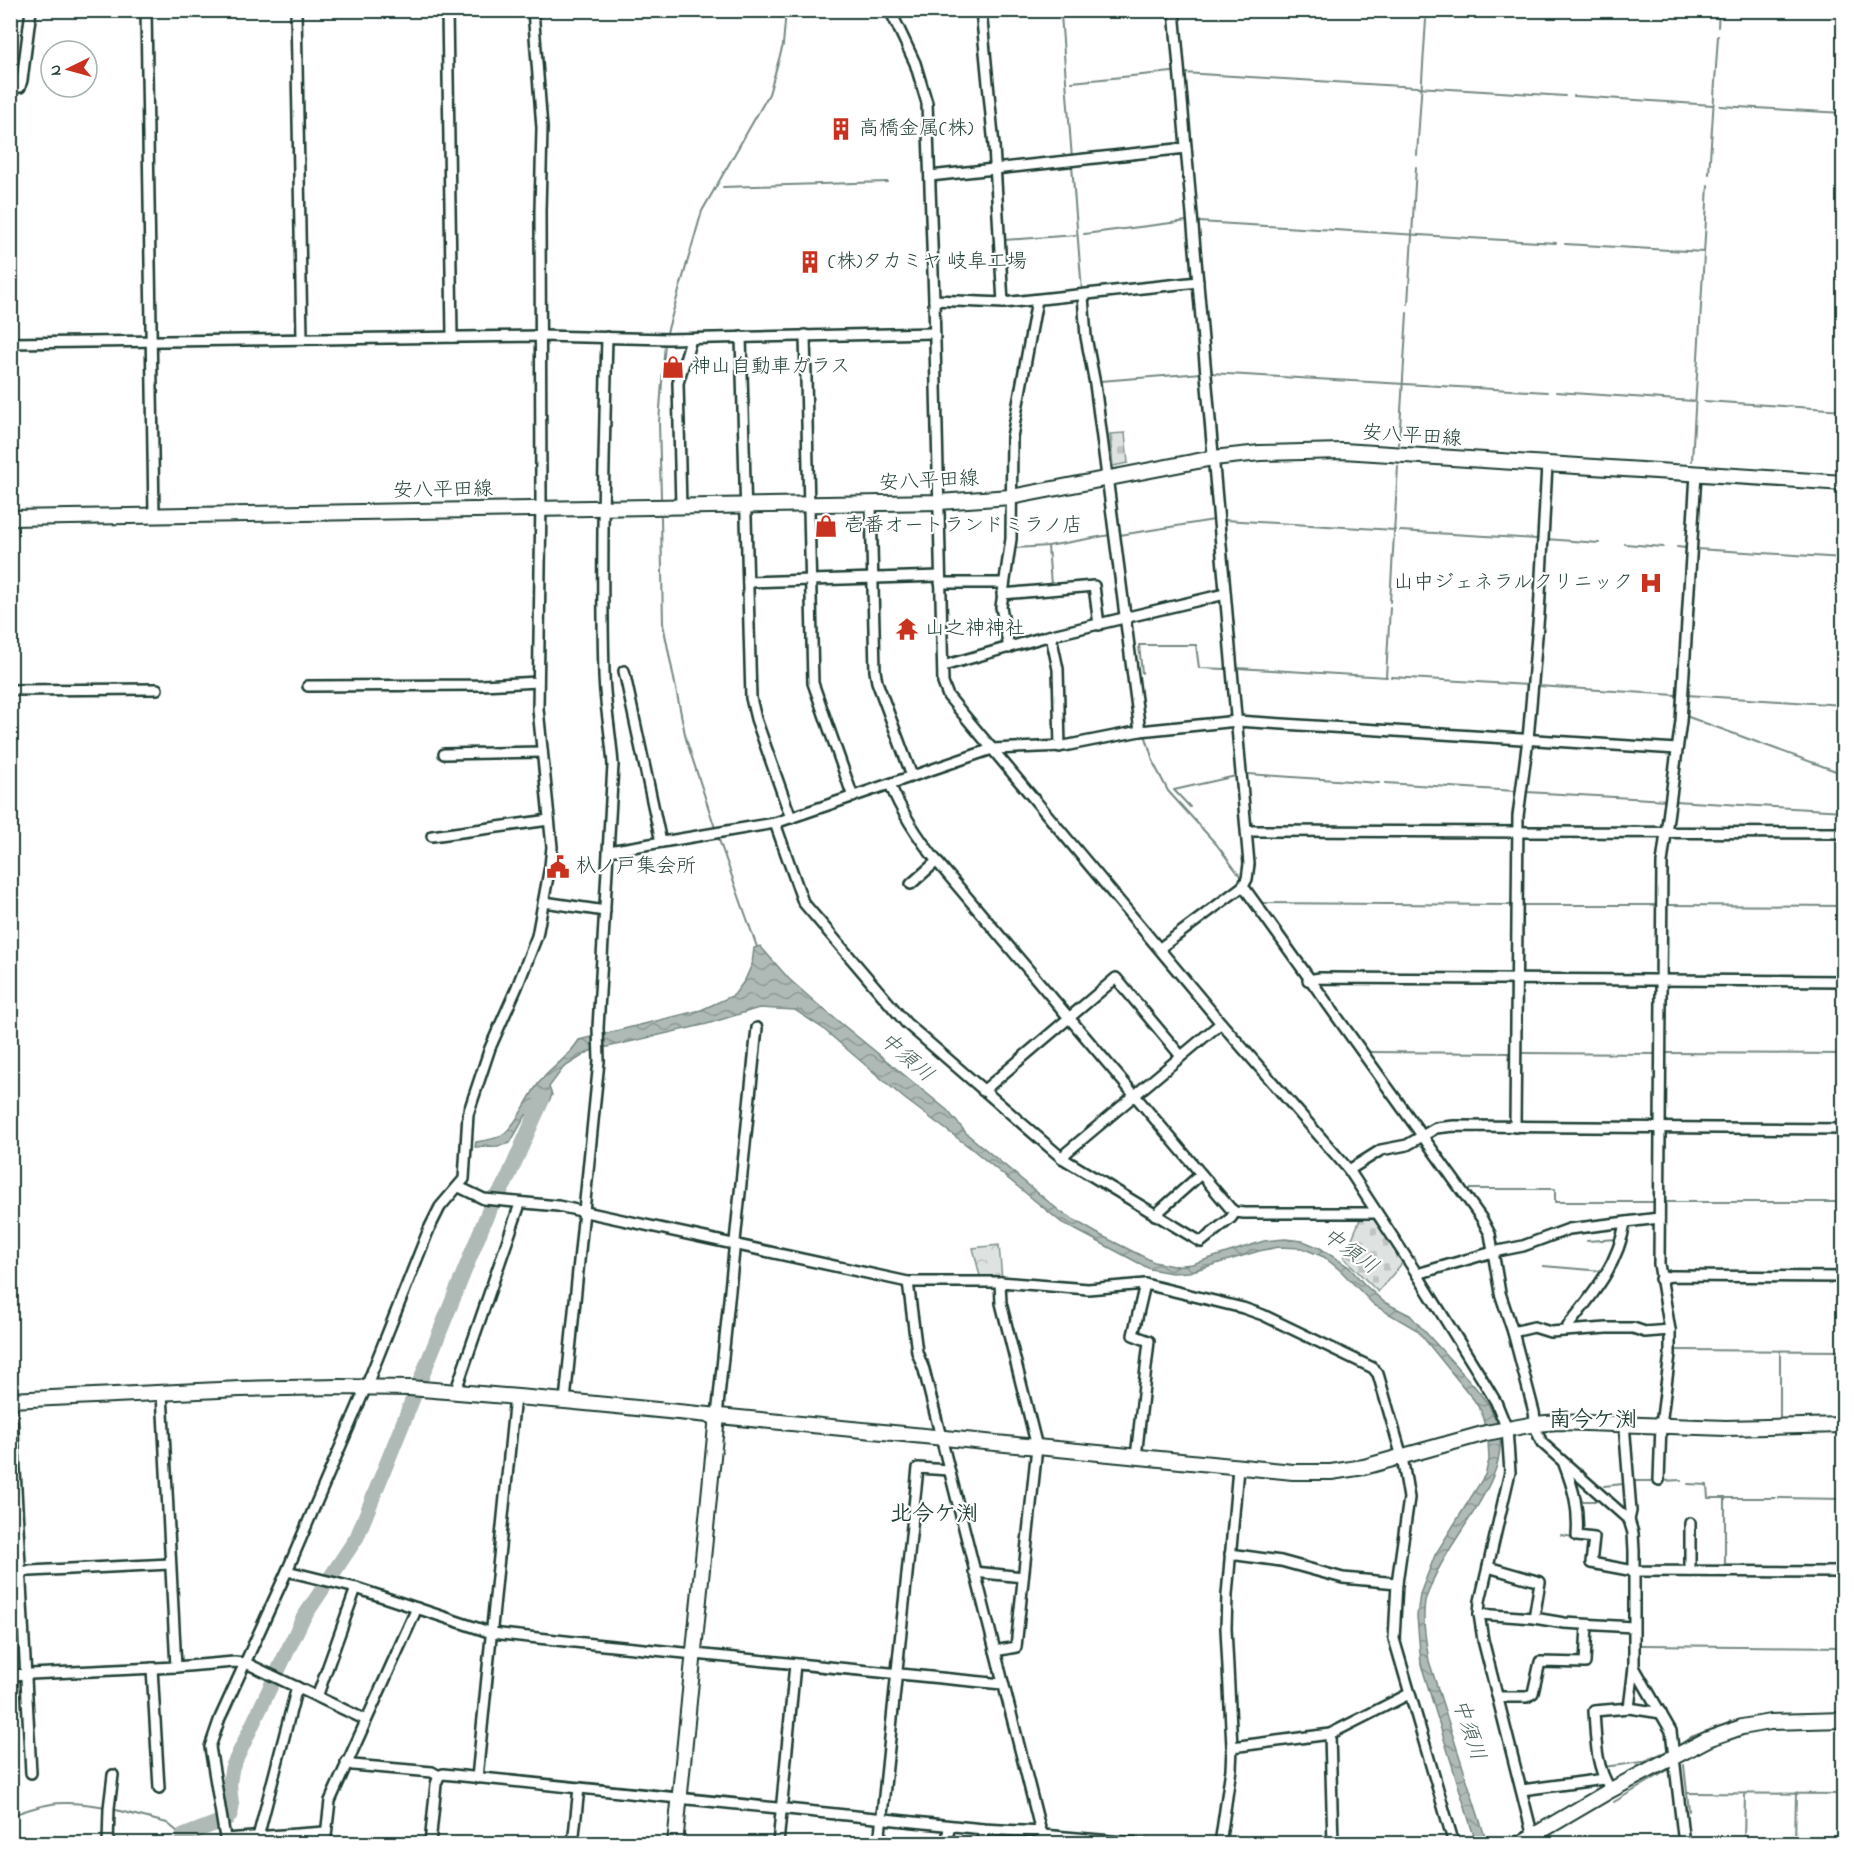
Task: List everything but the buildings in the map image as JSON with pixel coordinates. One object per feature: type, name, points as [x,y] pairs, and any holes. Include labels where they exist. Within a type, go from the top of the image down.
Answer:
[{"type":"street","points":[[10,88],[20,87],[22,80],[32,10]]},
{"type":"street","points":[[146,10],[154,516]]},
{"type":"street","points":[[296,10],[302,338]]},
{"type":"street","points":[[447,10],[452,337]]},
{"type":"street","points":[[325,1832],[225,1841],[210,1748],[220,1718],[246,1664],[366,1387],[429,1229],[440,1207],[464,1179],[468,1114],[480,1073],[537,936],[552,847],[538,709],[542,128],[533,10]]},
{"type":"street","points":[[890,10],[915,63],[927,103],[943,683],[948,696],[992,749],[1221,1023],[1348,1170],[1417,1274],[1496,1402],[1504,1429],[1510,1472],[1479,1614],[1483,1640],[1534,1840]]},
{"type":"street","points":[[981,10],[995,169],[1003,303]]},
{"type":"street","points":[[1160,948],[1242,886],[1247,879],[1249,864],[1174,10]]},
{"type":"street","points":[[930,176],[1186,148]]},
{"type":"street","points":[[934,300],[1003,303],[1198,282]]},
{"type":"street","points":[[1083,296],[1086,337],[1095,384],[1140,731]]},
{"type":"street","points":[[1009,648],[1001,607],[1011,539],[1011,437],[1037,300]]},
{"type":"street","points":[[10,343],[541,336],[691,339],[934,333]]},
{"type":"street","points":[[805,335],[813,683],[853,797]]},
{"type":"street","points":[[565,1401],[599,1057],[598,1028],[613,765],[611,734],[606,716],[604,677],[603,508],[607,337]]},
{"type":"street","points":[[741,338],[751,698],[756,719],[791,818]]},
{"type":"street","points":[[681,507],[678,383],[691,339]]},
{"type":"street","name":"安八平田線","points":[[10,518],[939,502],[1011,497],[1213,458],[1260,453],[1343,451],[1844,483]]},
{"type":"street","points":[[1515,1127],[1518,831],[1539,613],[1547,465]]},
{"type":"street","points":[[1659,1480],[1661,1425],[1670,1354],[1670,1330],[1660,1279],[1659,1218],[1662,863],[1681,721],[1696,474]]},
{"type":"street","points":[[871,504],[877,682],[912,776]]},
{"type":"street","points":[[748,582],[873,578],[1004,583]]},
{"type":"street","points":[[1002,594],[1094,586],[1099,625]]},
{"type":"street","points":[[943,666],[1051,636],[1225,594]]},
{"type":"street","points":[[1051,636],[1058,669],[1060,747]]},
{"type":"street","points":[[624,671],[661,842]]},
{"type":"street","points":[[308,686],[482,685],[538,682]]},
{"type":"street","points":[[10,690],[157,689]]},
{"type":"street","points":[[609,850],[775,824],[992,749],[1060,747],[1140,731],[1237,721],[1677,748]]},
{"type":"street","points":[[444,754],[542,752]]},
{"type":"street","points":[[890,784],[900,807],[937,861],[1230,1208],[1244,1214],[1376,1213]]},
{"type":"street","points":[[432,836],[549,820]]},
{"type":"street","points":[[775,824],[803,902],[906,1023],[1062,1158],[1201,1242],[1232,1218],[1235,1212]]},
{"type":"street","points":[[1247,831],[1844,833]]},
{"type":"street","points":[[911,884],[937,861]]},
{"type":"street","points":[[1242,886],[1482,1219],[1490,1234],[1500,1293],[1513,1332],[1534,1412],[1535,1424],[1542,1443],[1629,1520]]},
{"type":"street","points":[[543,902],[605,911]]},
{"type":"street","points":[[983,1091],[1116,978],[1181,1056]]},
{"type":"street","points":[[1308,980],[1320,978],[1844,981]]},
{"type":"street","points":[[1062,1158],[1221,1023]]},
{"type":"street","points":[[675,1844],[757,1028]]},
{"type":"street","points":[[1348,1170],[1381,1150],[1407,1145],[1436,1128],[1454,1126],[1844,1129]]},
{"type":"street","points":[[1155,1215],[1201,1174]]},
{"type":"street","points":[[459,1187],[484,1199],[497,1202],[541,1204],[584,1212],[908,1282],[1000,1282],[1088,1289],[1145,1284],[1263,1315],[1373,1368],[1378,1374],[1401,1457],[1409,1498],[1408,1518],[1397,1582],[1394,1639],[1454,1844]]},
{"type":"street","points":[[457,1391],[520,1204]]},
{"type":"street","points":[[1417,1274],[1493,1252],[1523,1246],[1569,1229],[1659,1218]]},
{"type":"street","points":[[1568,1330],[1568,1326],[1594,1294],[1610,1267],[1625,1223]]},
{"type":"street","points":[[1660,1279],[1671,1276],[1844,1277]]},
{"type":"street","points":[[908,1282],[917,1352],[924,1370],[1043,1837]]},
{"type":"street","points":[[995,1651],[1016,1647],[1037,1448],[1001,1303],[1000,1282]]},
{"type":"street","points":[[1136,1458],[1149,1341],[1133,1335],[1145,1284]]},
{"type":"street","points":[[1513,1332],[1534,1327],[1550,1332],[1607,1328],[1633,1328],[1645,1332],[1670,1330]]},
{"type":"street","points":[[10,1375],[31,1773]]},
{"type":"street","points":[[11,1400],[240,1389],[416,1388],[1293,1472],[1331,1472],[1364,1467],[1486,1433],[1558,1422],[1726,1428],[1844,1425]]},
{"type":"street","points":[[162,1393],[176,1667]]},
{"type":"street","points":[[477,1778],[515,1396]]},
{"type":"street","points":[[1624,1423],[1634,1571],[1634,1667],[1629,1708]]},
{"type":"street","points":[[1564,1462],[1574,1490],[1579,1514],[1577,1536],[1594,1538],[1591,1563],[1634,1571],[1844,1572]]},
{"type":"street","points":[[879,1844],[918,1468],[949,1470]]},
{"type":"street","points":[[1220,1844],[1231,1769],[1226,1628],[1238,1468]]},
{"type":"street","points":[[1690,1523],[1690,1571]]},
{"type":"street","points":[[1230,1554],[1281,1561],[1343,1578],[1397,1582]]},
{"type":"street","points":[[10,1572],[171,1564]]},
{"type":"street","points":[[1488,1567],[1540,1582],[1534,1618]]},
{"type":"street","points":[[287,1571],[356,1588],[492,1633],[1002,1683]]},
{"type":"street","points":[[974,1572],[1023,1577]]},
{"type":"street","points":[[317,1697],[356,1588]]},
{"type":"street","points":[[325,1844],[330,1802],[417,1608]]},
{"type":"street","points":[[1479,1614],[1587,1625],[1633,1627]]},
{"type":"street","points":[[1498,1697],[1527,1696],[1533,1693],[1540,1662],[1585,1663],[1587,1625]]},
{"type":"street","points":[[10,1675],[234,1662],[246,1664],[366,1720]]},
{"type":"street","points":[[778,1844],[795,1664]]},
{"type":"street","points":[[1634,1667],[1671,1731],[1684,1844]]},
{"type":"street","points":[[152,1668],[159,1788]]},
{"type":"street","points":[[258,1837],[297,1687]]},
{"type":"street","points":[[1232,1747],[1330,1734],[1409,1694]]},
{"type":"street","points":[[1607,1785],[1596,1748],[1594,1711],[1629,1708],[1661,1713]]},
{"type":"street","points":[[1519,1844],[1534,1840],[1607,1785],[1708,1739],[1742,1727],[1770,1722],[1844,1720]]},
{"type":"street","points":[[1330,1734],[1333,1844]]},
{"type":"street","points":[[346,1762],[353,1765],[432,1772],[439,1776],[443,1774],[781,1807],[1043,1837],[1147,1844]]},
{"type":"street","points":[[108,1844],[113,1775]]},
{"type":"street","points":[[430,1844],[436,1784],[439,1776]]},
{"type":"street","points":[[1522,1790],[1607,1785]]},
{"type":"street","points":[[573,1844],[579,1788]]},
{"type":"street","points":[[947,1844],[949,1826]]},
{"type":"street","points":[[982,1844],[983,1829]]},
{"type":"green space","points":[[1125,433],[1128,463],[1113,466],[1110,434]]},
{"type":"green space","points":[[1371,1216],[1404,1261],[1378,1292],[1344,1258],[1361,1217]]},
{"type":"green space","points":[[999,1245],[1002,1279],[981,1280],[973,1248]]},
{"type":"water","points":[[760,946],[789,979],[816,1003],[947,1110],[967,1134],[1062,1213],[1154,1262],[1173,1266],[1192,1264],[1264,1241],[1285,1239],[1303,1241],[1320,1248],[1349,1267],[1384,1302],[1410,1315],[1475,1387],[1489,1405],[1495,1419],[1500,1422],[1498,1462],[1483,1496],[1433,1580],[1425,1601],[1424,1616],[1429,1661],[1487,1843],[1476,1843],[1421,1664],[1417,1616],[1420,1594],[1435,1555],[1485,1475],[1489,1460],[1488,1439],[1481,1411],[1417,1330],[1374,1305],[1324,1257],[1302,1248],[1279,1247],[1189,1272],[1172,1273],[1150,1269],[1061,1222],[972,1149],[905,1099],[821,1027],[795,1010],[759,1008],[707,1024],[590,1051],[563,1068],[549,1087],[552,1095],[540,1120],[526,1115],[510,1143],[475,1147],[476,1142],[489,1140],[507,1131],[538,1084],[579,1040],[701,1010],[734,995],[745,980],[752,964],[754,948]]},
{"type":"waterway","points":[[666,336],[702,211],[769,94],[783,45],[786,10]]},
{"type":"waterway","points":[[1718,27],[1719,10]]},
{"type":"waterway","points":[[1061,15],[1072,159]]},
{"type":"waterway","points":[[1417,155],[1426,20]]},
{"type":"waterway","points":[[1709,174],[1718,36]]},
{"type":"waterway","points":[[1072,82],[1172,72]]},
{"type":"waterway","points":[[1183,73],[1565,96]]},
{"type":"waterway","points":[[1574,96],[1713,105]]},
{"type":"waterway","points":[[1720,106],[1844,113]]},
{"type":"waterway","points":[[1072,165],[1082,291]]},
{"type":"waterway","points":[[1408,304],[1416,167]]},
{"type":"waterway","points":[[723,187],[888,182]]},
{"type":"waterway","points":[[1692,461],[1708,185]]},
{"type":"waterway","points":[[1084,234],[1187,221]]},
{"type":"waterway","points":[[1199,222],[1556,243]]},
{"type":"waterway","points":[[1004,240],[1077,235]]},
{"type":"waterway","points":[[1565,244],[1704,252]]},
{"type":"waterway","points":[[1399,444],[1407,313]]},
{"type":"waterway","points":[[661,497],[659,422],[665,342]]},
{"type":"waterway","points":[[1097,371],[1100,381]]},
{"type":"waterway","points":[[1111,465],[1100,381],[1202,373]]},
{"type":"waterway","points":[[1210,373],[1547,392]]},
{"type":"waterway","points":[[1556,392],[1694,401]]},
{"type":"waterway","points":[[1704,401],[1844,410]]},
{"type":"waterway","points":[[1390,602],[1398,466]]},
{"type":"waterway","points":[[1114,489],[1120,535],[1214,520]]},
{"type":"waterway","points":[[1678,712],[1690,489]]},
{"type":"waterway","points":[[661,517],[663,624],[686,739],[716,831]]},
{"type":"waterway","points":[[1224,520],[1395,530]]},
{"type":"waterway","points":[[1400,531],[1537,539]]},
{"type":"waterway","points":[[1015,543],[1015,548],[1048,546],[1110,535]]},
{"type":"waterway","points":[[1119,535],[1123,564]]},
{"type":"waterway","points":[[1546,539],[1599,543]]},
{"type":"waterway","points":[[1625,544],[1663,547]]},
{"type":"waterway","points":[[1048,546],[1051,585]]},
{"type":"waterway","points":[[1677,547],[1686,548]]},
{"type":"waterway","points":[[1696,549],[1844,558]]},
{"type":"waterway","points":[[1386,677],[1390,607]]},
{"type":"waterway","points":[[1142,673],[1139,645],[1196,645],[1199,668],[1227,669]]},
{"type":"waterway","points":[[1237,668],[1387,677]]},
{"type":"waterway","points":[[1391,677],[1528,685]]},
{"type":"waterway","points":[[1538,686],[1676,695]]},
{"type":"waterway","points":[[1686,695],[1844,705]]},
{"type":"waterway","points":[[1683,715],[1844,774]]},
{"type":"waterway","points":[[1230,725],[1234,745]]},
{"type":"waterway","points":[[1145,734],[1154,764],[1168,791],[1217,845],[1240,876]]},
{"type":"waterway","points":[[1190,807],[1174,790],[1236,776],[1235,752]]},
{"type":"waterway","points":[[1248,774],[1379,783]]},
{"type":"waterway","points":[[1385,783],[1516,791]]},
{"type":"waterway","points":[[1526,792],[1667,800]]},
{"type":"waterway","points":[[1675,801],[1844,811]]},
{"type":"waterway","points":[[718,837],[757,947]]},
{"type":"waterway","points":[[1260,903],[1510,905]]},
{"type":"waterway","points":[[1523,905],[1658,905]]},
{"type":"waterway","points":[[1667,905],[1844,906]]},
{"type":"waterway","points":[[1366,1052],[1510,1053]]},
{"type":"waterway","points":[[1521,1053],[1657,1054]]},
{"type":"waterway","points":[[1664,1053],[1844,1054]]},
{"type":"waterway","points":[[228,1818],[232,1808],[230,1783],[232,1768],[302,1620],[357,1537],[489,1210],[506,1182],[542,1100]]},
{"type":"waterway","points":[[1470,1189],[1555,1189],[1555,1202],[1656,1202]]},
{"type":"waterway","points":[[1664,1202],[1844,1202]]},
{"type":"waterway","points":[[1587,1241],[1617,1239]]},
{"type":"waterway","points":[[1543,1266],[1603,1271]]},
{"type":"waterway","points":[[1676,1350],[1844,1351]]},
{"type":"waterway","points":[[1780,1351],[1780,1419]]},
{"type":"waterway","points":[[928,1360],[946,1433]]},
{"type":"waterway","points":[[948,1445],[979,1570]]},
{"type":"waterway","points":[[1662,1481],[1681,1480]]},
{"type":"waterway","points":[[1604,1486],[1623,1484],[1625,1481]]},
{"type":"waterway","points":[[1632,1481],[1656,1481]]},
{"type":"waterway","points":[[1688,1484],[1707,1485],[1708,1498],[1775,1498]]},
{"type":"waterway","points":[[1579,1501],[1595,1501],[1598,1496]]},
{"type":"waterway","points":[[1725,1498],[1725,1567]]},
{"type":"waterway","points":[[1779,1498],[1844,1499]]},
{"type":"waterway","points":[[1561,1535],[1573,1537]]},
{"type":"waterway","points":[[981,1576],[999,1646]]},
{"type":"waterway","points":[[1642,1645],[1844,1647]]},
{"type":"waterway","points":[[1000,1651],[1045,1829]]},
{"type":"waterway","points":[[1681,1744],[1691,1737],[1730,1721]]},
{"type":"waterway","points":[[1603,1767],[1643,1762],[1667,1751]]},
{"type":"waterway","points":[[1684,1765],[1689,1811]]},
{"type":"waterway","points":[[1614,1802],[1668,1770],[1672,1774]]},
{"type":"waterway","points":[[1687,1793],[1844,1794]]},
{"type":"waterway","points":[[1744,1844],[1745,1793]]},
{"type":"waterway","points":[[1795,1844],[1796,1793]]},
{"type":"waterway","points":[[10,1816],[36,1807],[58,1803],[106,1807]]},
{"type":"waterway","points":[[112,1809],[167,1823],[183,1836],[175,1840],[174,1844]]},
{"type":"waterway","points":[[183,1836],[219,1822]]},
{"type":"waterway","points":[[1048,1841],[1081,1843]]},
{"type":"place","name":"高橋金属(株)","points":[[841,129]]},
{"type":"place","name":"(株)タカミヤ 岐阜工場","points":[[810,262]]},
{"type":"place","name":"神山自動車ガラス","points":[[673,367]]},
{"type":"place","name":"壱番オートランドミラノ店","points":[[826,526]]},
{"type":"place","name":"山中ジェネラルクリニック","points":[[1651,583]]},
{"type":"place","name":"山之神神社","points":[[907,629]]},
{"type":"place","name":"杁ノ戸集会所","points":[[558,867]]},
{"type":"district","name":"南今ケ渕","points":[[1593,1421]]},
{"type":"district","name":"北今ケ渕","points":[[934,1515]]},
{"type":"water label","name":"中須川","points":[[906,1058]]},
{"type":"water label","name":"中須川","points":[[1350,1252]]},
{"type":"water label","name":"中須川","points":[[1468,1730]]}]
